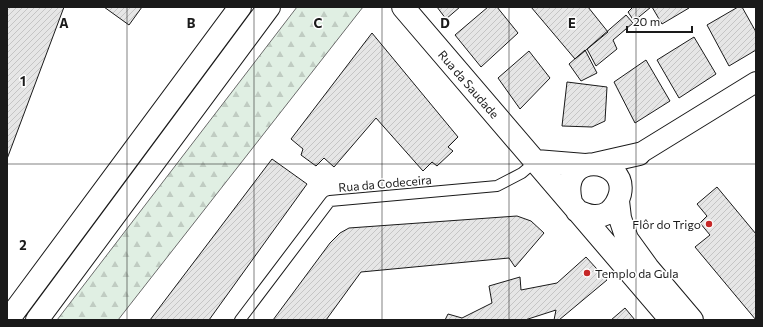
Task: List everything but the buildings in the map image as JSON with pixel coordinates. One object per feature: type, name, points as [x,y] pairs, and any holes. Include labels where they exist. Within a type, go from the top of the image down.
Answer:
[{"type":"main road","points":[[8,320],[240,7]]},
{"type":"main road","points":[[37,320],[269,7]]},
{"type":"main road","name":"Rua da Saudade","points":[[403,7],[671,320]]},
{"type":"main road","points":[[639,154],[613,209],[596,217],[586,215],[574,206],[568,192],[569,181],[575,171],[590,164],[639,154]]},
{"type":"main road","points":[[536,161],[605,166],[613,172],[619,181],[620,218],[626,239],[648,268],[692,320]]},
{"type":"street","points":[[639,154],[756,82]]},
{"type":"lane","name":"Rua da Codeceira","points":[[240,320],[330,201],[498,186],[522,173],[536,161]]},
{"type":"green space","points":[[297,7],[363,7],[118,320],[57,320]]},
{"type":"place","name":"Flôr do Trigo","points":[[709,224]]},
{"type":"place","name":"Templo da Gula","points":[[587,273]]}]
